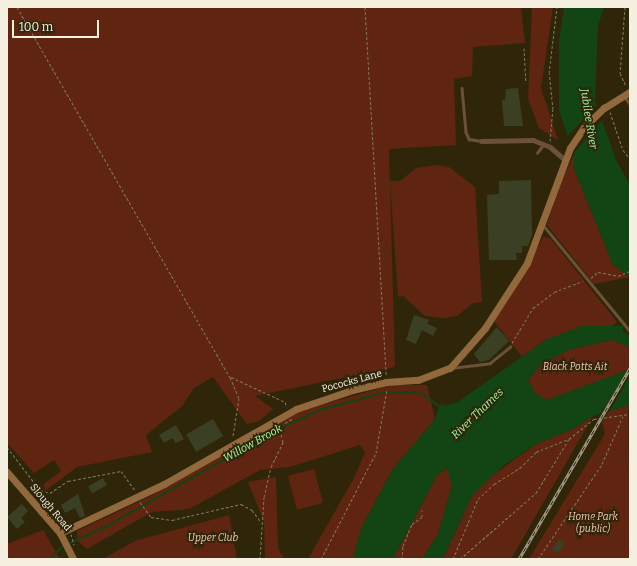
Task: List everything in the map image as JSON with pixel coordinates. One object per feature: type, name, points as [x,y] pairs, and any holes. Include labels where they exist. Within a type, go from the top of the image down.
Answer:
[{"type":"main road","name":"Pococks Lane","points":[[60,533],[164,484],[289,413],[386,382],[418,380],[450,368],[506,300],[544,226],[570,148],[584,127],[606,107],[628,93]]},
{"type":"main road","name":"Slough Road","points":[[7,472],[60,533],[69,540],[73,559]]},
{"type":"street","points":[[481,141],[533,140],[550,147],[565,160]]},
{"type":"lane","points":[[462,88],[466,132],[469,139],[481,141]]},
{"type":"lane","points":[[628,93],[630,104]]},
{"type":"lane","points":[[537,153],[544,144]]},
{"type":"lane","points":[[544,226],[630,331]]},
{"type":"lane","points":[[450,368],[490,363],[510,347]]},
{"type":"path","points":[[18,7],[230,377],[239,398],[236,432],[231,441]]},
{"type":"path","points":[[365,7],[386,382]]},
{"type":"path","points":[[550,147],[553,109],[549,73],[557,7]]},
{"type":"path","points":[[625,7],[620,73],[628,93]]},
{"type":"path","points":[[524,48],[526,82]]},
{"type":"path","points":[[606,107],[623,150],[630,159]]},
{"type":"path","points":[[510,347],[533,308],[554,292],[588,281],[598,272],[626,275],[630,271]]},
{"type":"path","points":[[230,377],[285,402],[289,413]]},
{"type":"path","points":[[321,559],[376,453],[387,399],[387,390]]},
{"type":"path","points":[[453,559],[478,499],[536,452],[569,439],[594,419],[630,414]]},
{"type":"path","points":[[538,559],[602,464],[623,415]]},
{"type":"path","points":[[260,559],[261,522],[272,467],[283,442],[278,426]]},
{"type":"path","points":[[460,559],[536,493],[569,439]]},
{"type":"path","points":[[7,447],[40,490],[50,493],[68,481],[121,471],[135,491],[142,487]]},
{"type":"path","points":[[142,505],[145,512],[156,519],[172,520],[241,504],[252,510],[261,522]]},
{"type":"path","points":[[402,559],[403,546],[412,524],[422,517],[422,510]]},
{"type":"path","points":[[69,540],[71,547]]},
{"type":"green space","points":[[7,7],[521,7],[525,43],[473,47],[472,76],[454,79],[456,145],[389,149],[395,367],[255,396],[273,409],[259,421],[247,424],[213,377],[194,388],[182,406],[146,435],[152,452],[77,467],[45,491],[44,484],[61,471],[54,460],[34,473],[7,443]]},
{"type":"green space","points":[[532,7],[553,7],[541,88],[558,140],[539,128],[528,99]]},
{"type":"green space","points":[[574,155],[574,169],[613,265],[630,277],[594,284],[547,225],[559,185]]},
{"type":"green space","points":[[438,165],[449,167],[475,187],[482,302],[473,303],[457,316],[443,318],[425,316],[403,296],[398,297],[390,181],[400,181],[416,168]]},
{"type":"green space","points":[[544,236],[551,239],[617,322],[609,328],[596,326],[547,339],[522,357],[494,321]]},
{"type":"green space","name":"Black Potts Ait","points":[[612,340],[630,347],[630,369],[547,401],[535,393],[528,380],[540,366],[568,350]]},
{"type":"green space","points":[[391,385],[427,385],[435,419],[392,470],[361,529],[353,559],[308,559],[354,478],[365,452],[360,445],[290,467],[260,470],[189,509],[152,512],[87,549],[77,540],[77,531],[151,496],[294,413]]},
{"type":"green space","name":"Home Park (public)","points":[[628,405],[630,559],[529,559],[605,434],[602,422],[609,411]]},
{"type":"green space","points":[[593,416],[511,559],[443,559],[472,496],[485,481],[536,444],[573,429]]},
{"type":"green space","points":[[448,468],[452,485],[438,534],[422,559],[393,559],[437,475]]},
{"type":"green space","points":[[314,469],[323,503],[297,510],[288,476]]},
{"type":"green space","points":[[276,477],[278,548],[284,559],[265,559],[264,522],[248,482]]},
{"type":"green space","name":"Upper Club","points":[[229,515],[237,559],[103,559],[135,541]]},
{"type":"green space","points":[[43,530],[60,559],[7,559],[7,544]]},
{"type":"water","name":"Jubilee River","points":[[564,7],[604,7],[598,26],[595,101],[616,160],[630,185],[630,277],[613,265],[574,169],[574,155],[559,110],[559,42]]},
{"type":"water","name":"River Thames","points":[[582,326],[623,326],[623,332],[630,336],[630,347],[612,340],[568,350],[540,366],[528,380],[535,393],[547,400],[630,369],[630,405],[593,416],[573,429],[536,444],[503,466],[472,496],[443,559],[422,559],[438,534],[452,485],[447,468],[437,475],[393,559],[353,559],[361,529],[392,470],[435,419],[440,404],[445,406],[458,402],[547,339]]},
{"type":"pier","points":[[598,103],[602,120],[572,155],[567,137]]},
{"type":"pier","points":[[630,367],[630,376],[609,412],[600,415]]},
{"type":"building","points":[[518,88],[523,126],[504,126],[502,100],[505,100],[506,89]]},
{"type":"building","points":[[531,180],[532,235],[528,246],[522,246],[522,253],[516,253],[517,260],[489,260],[487,195],[499,194],[499,181]]},
{"type":"building","points":[[414,315],[429,320],[427,324],[437,328],[433,336],[422,330],[416,344],[406,340]]},
{"type":"building","points":[[497,327],[509,341],[489,360],[480,362],[474,354]]},
{"type":"building","points":[[213,419],[223,436],[196,452],[186,434]]},
{"type":"building","points":[[176,425],[184,439],[176,443],[172,438],[164,443],[159,435]]},
{"type":"building","points":[[103,478],[107,485],[92,493],[88,486]]},
{"type":"building","points":[[78,494],[85,516],[80,518],[75,508],[65,513],[61,505]]},
{"type":"building","points":[[22,504],[28,511],[21,518],[25,522],[17,529],[7,517]]},
{"type":"building","points":[[559,539],[565,543],[558,554],[552,550]]},
{"type":"waterway","name":"Willow Brook","points":[[68,544],[109,525],[278,429],[320,410],[382,393],[420,392],[439,406]]},
{"type":"waterway","name":"Willow Brook","points":[[50,559],[64,545]]},
{"type":"railway","points":[[519,559],[630,368]]}]
